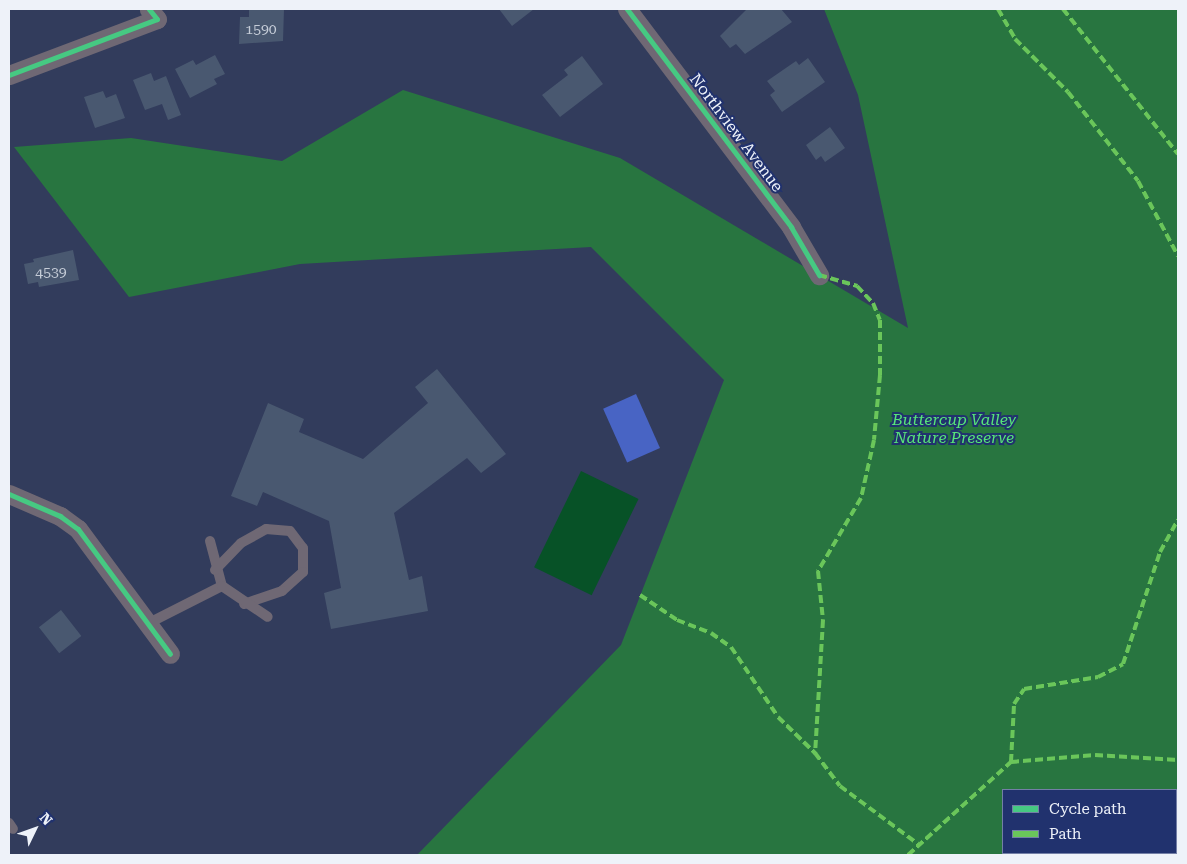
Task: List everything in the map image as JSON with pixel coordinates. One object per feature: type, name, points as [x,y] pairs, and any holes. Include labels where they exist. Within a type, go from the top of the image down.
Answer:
[{"type":"street","name":"Northview Avenue","points":[[627,9],[791,227],[819,275]]},
{"type":"street","points":[[9,75],[153,14]]},
{"type":"street","points":[[9,494],[60,516],[78,529],[170,654]]},
{"type":"lane","points":[[215,570],[241,543],[266,529],[290,531],[303,548],[303,572],[282,591],[244,604]]},
{"type":"lane","points":[[210,541],[215,570],[222,586],[244,604],[268,617]]},
{"type":"lane","points":[[147,624],[222,586]]},
{"type":"green space","name":"Buttercup Valley Nature Preserve","points":[[824,9],[1178,9],[1178,855],[417,855],[621,645],[724,380],[591,247],[300,264],[129,297],[14,147],[131,138],[282,161],[403,90],[620,158],[908,328],[858,95]]},
{"type":"green space","points":[[581,471],[639,499],[592,595],[534,567]]},
{"type":"water","points":[[636,394],[660,448],[627,463],[603,409]]},
{"type":"building","points":[[249,9],[284,9],[283,41],[239,44],[240,17],[249,17]]},
{"type":"building","points":[[499,9],[534,9],[512,26]]},
{"type":"building","points":[[747,9],[781,9],[792,22],[745,54],[736,44],[730,48],[720,36]]},
{"type":"building","points":[[215,55],[225,74],[214,79],[217,84],[190,98],[175,69],[193,60],[196,65]]},
{"type":"building","points":[[582,56],[603,84],[560,117],[542,95],[568,75],[564,70]]},
{"type":"building","points":[[808,58],[825,82],[782,112],[770,95],[775,91],[767,81],[796,61],[799,65]]},
{"type":"building","points":[[151,73],[154,81],[166,76],[181,115],[168,120],[162,104],[145,110],[133,80]]},
{"type":"building","points":[[103,91],[106,98],[116,94],[125,118],[95,128],[84,97]]},
{"type":"building","points":[[830,127],[845,148],[825,162],[821,156],[816,160],[806,145]]},
{"type":"building","points":[[73,250],[79,280],[39,287],[38,282],[28,284],[24,264],[34,262],[33,259]]},
{"type":"building","points":[[437,369],[506,454],[481,473],[467,458],[394,513],[409,580],[422,576],[428,611],[331,629],[324,593],[341,588],[329,521],[263,492],[257,506],[231,496],[268,403],[304,419],[299,432],[363,459],[428,403],[415,387]]},
{"type":"building","points":[[61,610],[81,636],[59,653],[39,627]]},
{"type":"marked path","points":[[998,9],[1015,39],[1068,92],[1138,181],[1178,256]]},
{"type":"marked path","points":[[1063,9],[1178,154]]},
{"type":"marked path","points":[[819,275],[857,286],[873,303],[880,320],[880,375],[874,440],[861,498],[818,571],[823,620],[815,753],[840,786],[918,844]]},
{"type":"marked path","points":[[1011,762],[1014,704],[1024,689],[1098,677],[1123,664],[1160,552],[1178,520]]},
{"type":"marked path","points":[[640,595],[677,620],[711,633],[731,647],[778,717],[815,753]]},
{"type":"marked path","points":[[908,855],[1011,762],[1095,755],[1178,760]]},
{"type":"cycle path","points":[[9,75],[157,19],[149,9]]},
{"type":"cycle path","points":[[627,9],[791,227],[819,275]]},
{"type":"cycle path","points":[[9,494],[60,516],[78,529],[170,654]]}]
